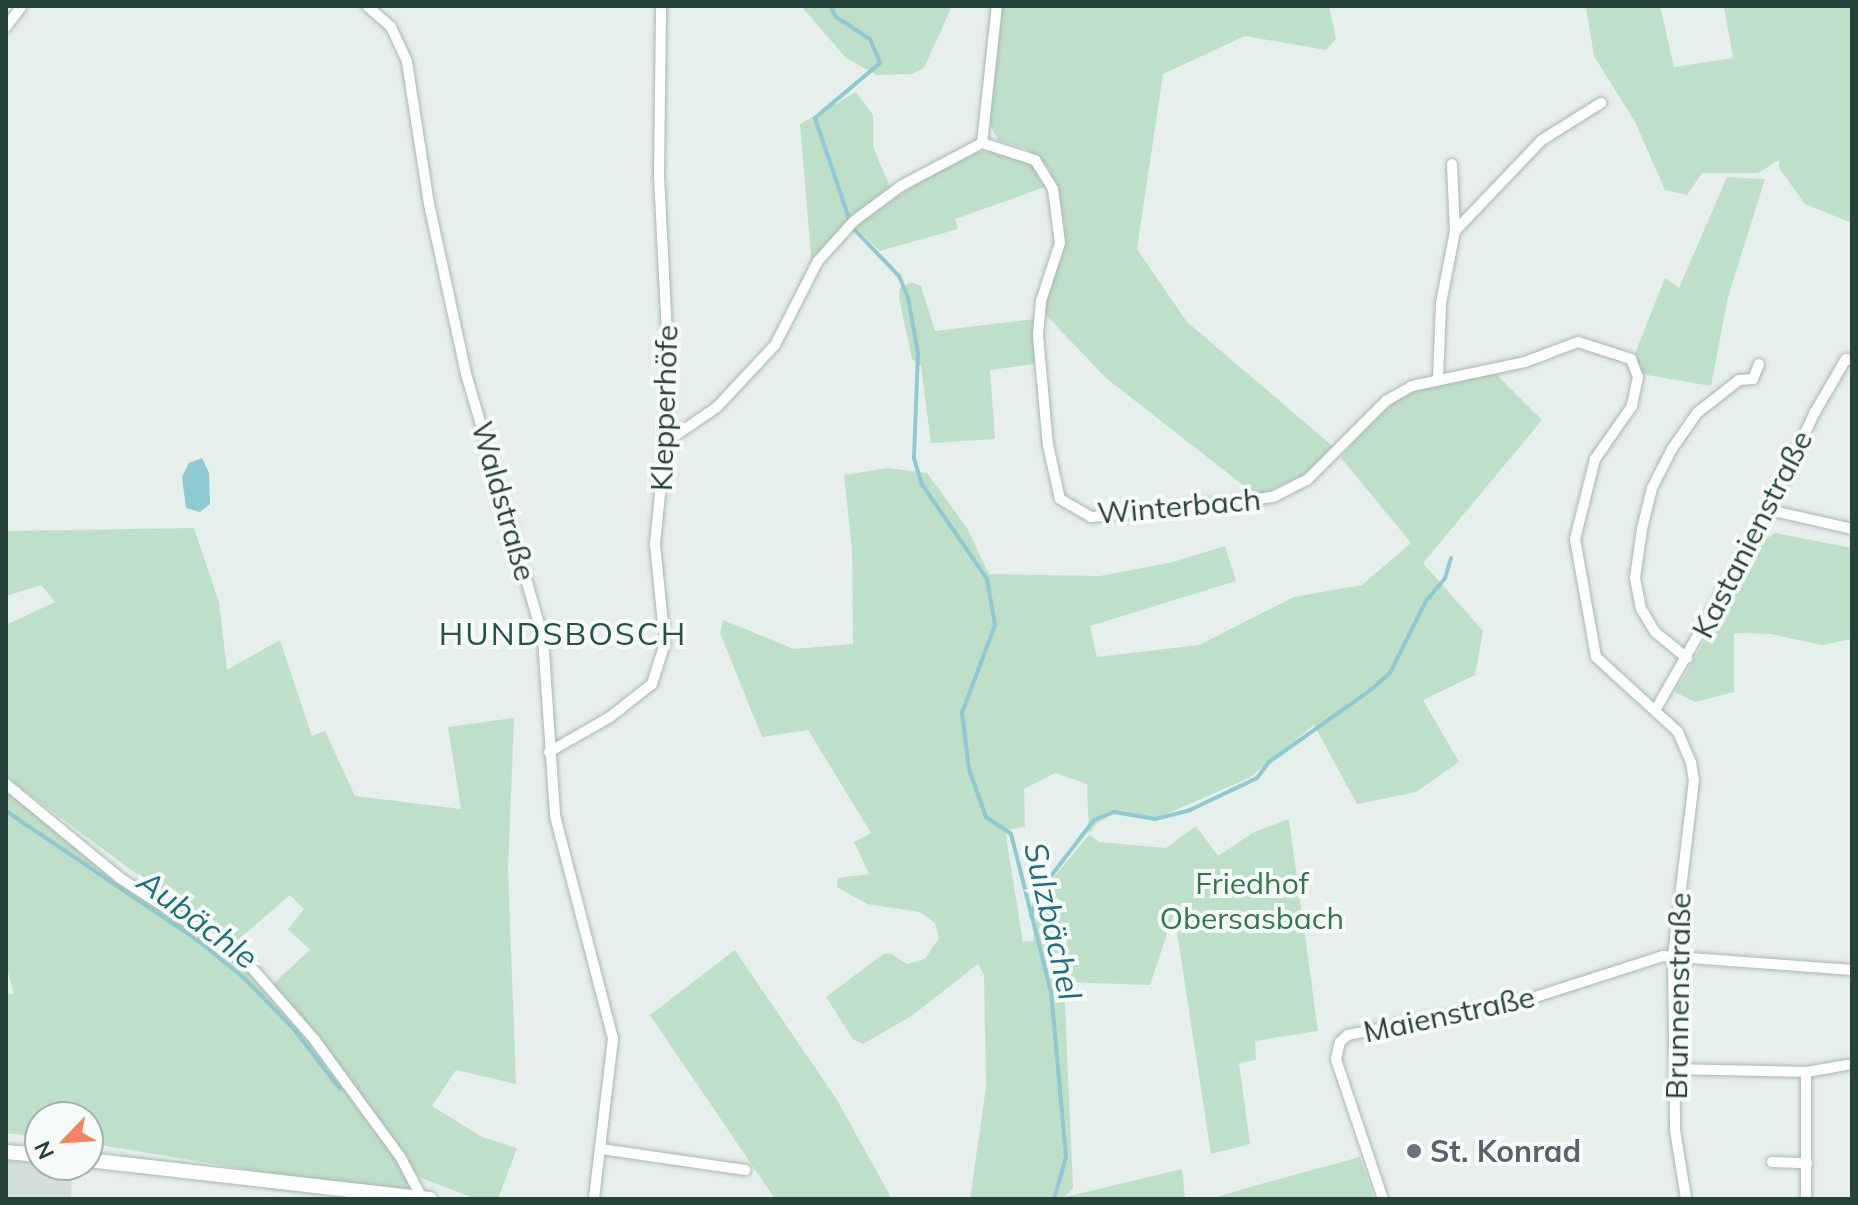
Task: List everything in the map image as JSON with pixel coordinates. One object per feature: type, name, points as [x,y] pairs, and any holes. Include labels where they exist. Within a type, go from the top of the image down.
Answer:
[{"type":"main road","points":[[104,1162],[426,1198]]},
{"type":"street","points":[[6,27],[22,6]]},
{"type":"street","name":"Waldstraße","points":[[367,6],[391,27],[407,62],[429,204],[466,374],[543,638],[555,816],[613,1039],[594,1199]]},
{"type":"street","name":"Klepperhöfe","points":[[549,752],[610,717],[652,684],[665,643],[655,544],[669,440],[668,284],[659,175],[661,6]]},
{"type":"street","points":[[669,440],[717,407],[775,345],[818,261],[851,224],[901,186],[982,143],[997,6]]},
{"type":"street","points":[[1455,231],[1542,140],[1601,103]]},
{"type":"street","name":"Winterbach","points":[[982,143],[1035,160],[1047,174],[1062,223],[1060,243],[1041,301],[1038,336],[1048,445],[1060,499],[1074,512],[1091,517],[1273,497],[1307,480],[1340,452],[1386,401],[1438,379],[1525,362],[1578,342],[1631,359],[1638,377],[1632,406],[1595,459],[1575,539],[1596,657],[1656,709]]},
{"type":"street","points":[[1438,379],[1441,303],[1455,231],[1452,164]]},
{"type":"street","name":"Kastanienstraße","points":[[1656,709],[1769,510],[1850,356]]},
{"type":"street","points":[[1687,658],[1655,632],[1641,609],[1635,578],[1652,488],[1672,449],[1697,413],[1739,380],[1753,379],[1759,364]]},
{"type":"street","points":[[1769,510],[1852,529]]},
{"type":"street","name":"Brunnenstraße","points":[[1656,709],[1678,732],[1694,780],[1673,956],[1675,1130],[1686,1199]]},
{"type":"street","points":[[6,784],[120,878],[244,959],[288,1005],[426,1198]]},
{"type":"street","name":"Maienstraße","points":[[1383,1199],[1336,1059],[1340,1042],[1357,1031],[1523,1001],[1653,958],[1673,956],[1852,970]]},
{"type":"street","points":[[1676,1069],[1806,1072],[1847,1065]]},
{"type":"street","points":[[1806,1072],[1806,1199]]},
{"type":"street","points":[[601,1149],[745,1170]]},
{"type":"street","points":[[1772,1162],[1807,1163]]},
{"type":"shaded area","points":[[6,1161],[24,1163],[24,1181],[72,1181],[71,1199],[6,1199]]},
{"type":"green space","points":[[801,6],[952,6],[924,68],[912,74],[877,75],[846,58]]},
{"type":"green space","points":[[1002,6],[1329,6],[1336,39],[1326,50],[1245,36],[1163,74],[1137,249],[1187,322],[1337,450],[1310,473],[1257,496],[1106,378],[1044,313],[1065,226],[1050,170],[1027,149],[998,140],[990,125]]},
{"type":"green space","points":[[1660,6],[1674,67],[1733,58],[1724,6],[1852,6],[1852,223],[1805,204],[1779,168],[1779,160],[1758,173],[1702,173],[1687,195],[1665,190],[1635,122],[1594,56],[1586,7]]},
{"type":"green space","points":[[856,92],[873,115],[873,147],[891,189],[844,223],[812,267],[800,124]]},
{"type":"green space","points":[[998,151],[1031,163],[1048,186],[955,219],[958,229],[880,251],[854,226],[941,167],[977,152]]},
{"type":"green space","points":[[1727,177],[1765,179],[1728,297],[1711,386],[1641,374],[1634,356],[1665,278],[1679,288]]},
{"type":"green space","points":[[912,282],[921,286],[935,331],[1034,319],[1035,364],[990,370],[995,439],[931,443],[921,366],[912,359],[899,298],[900,288]]},
{"type":"green space","name":"Friedhof Obersasbach","points":[[1496,374],[1542,420],[1423,563],[1483,631],[1475,675],[1423,700],[1459,762],[1416,792],[1357,804],[1314,725],[1249,778],[1155,819],[1115,813],[1097,823],[1089,834],[1099,842],[1166,848],[1196,826],[1218,856],[1254,832],[1289,819],[1318,1031],[1255,1041],[1256,1060],[1239,1063],[1250,1144],[1211,1154],[1174,913],[1150,985],[1064,982],[1073,1188],[1065,1197],[1182,1169],[1185,1199],[970,1199],[986,1087],[984,975],[978,964],[913,1015],[863,1044],[853,1039],[826,997],[883,954],[890,953],[907,964],[925,959],[939,938],[935,923],[920,912],[867,904],[837,887],[838,878],[869,874],[854,842],[871,833],[808,730],[762,737],[720,633],[723,620],[794,649],[853,644],[852,549],[844,475],[887,468],[927,473],[967,528],[989,574],[1100,576],[1173,562],[1225,546],[1236,581],[1090,626],[1097,657],[1199,645],[1294,597],[1362,585],[1411,543],[1341,458],[1371,420],[1413,389]],"holes":[[[1055,773],[1087,784],[1089,835],[1038,896],[1033,941],[1023,942],[1005,830],[1025,827],[1024,789]]]},
{"type":"green space","points":[[194,528],[219,602],[227,670],[280,640],[312,736],[325,731],[355,796],[461,809],[448,727],[514,718],[508,869],[516,1084],[456,1070],[432,1106],[482,1137],[517,1148],[498,1199],[476,1199],[419,1177],[273,984],[310,950],[288,929],[304,909],[290,895],[232,945],[6,777],[6,625],[55,602],[41,585],[6,596],[6,531]]},
{"type":"green space","points":[[1776,533],[1852,548],[1852,639],[1822,645],[1771,634],[1734,633],[1734,692],[1695,702],[1675,692],[1763,540]]},
{"type":"green space","points":[[6,789],[227,951],[268,988],[407,1170],[419,1198],[104,1146],[104,1101],[24,1101],[24,1135],[6,1133],[6,994],[14,994],[6,965]]},
{"type":"green space","points":[[735,950],[837,1100],[892,1199],[775,1199],[650,1015]]},
{"type":"green space","points":[[1360,1157],[1374,1199],[1210,1199],[1250,1187]]},
{"type":"water","points":[[202,458],[209,473],[210,504],[200,512],[186,508],[182,477],[189,463]]},
{"type":"waterway","name":"Sulzbächel","points":[[830,6],[836,17],[870,39],[880,63],[815,118],[852,227],[899,276],[908,297],[918,353],[914,458],[921,483],[987,579],[995,625],[962,713],[969,769],[986,817],[1011,834],[1051,992],[1066,1157],[1054,1199]]},
{"type":"waterway","points":[[1031,916],[1038,893],[1094,820],[1114,812],[1155,819],[1190,810],[1257,778],[1269,762],[1372,689],[1390,673],[1426,601],[1445,578],[1451,558]]},
{"type":"waterway","name":"Aubächle","points":[[6,811],[196,939],[245,979],[293,1028],[340,1089]]},
{"type":"place","name":"St. Konrad","points":[[1414,1151]]},
{"type":"district","name":"HUNDSBOSCH","points":[[563,633]]}]
